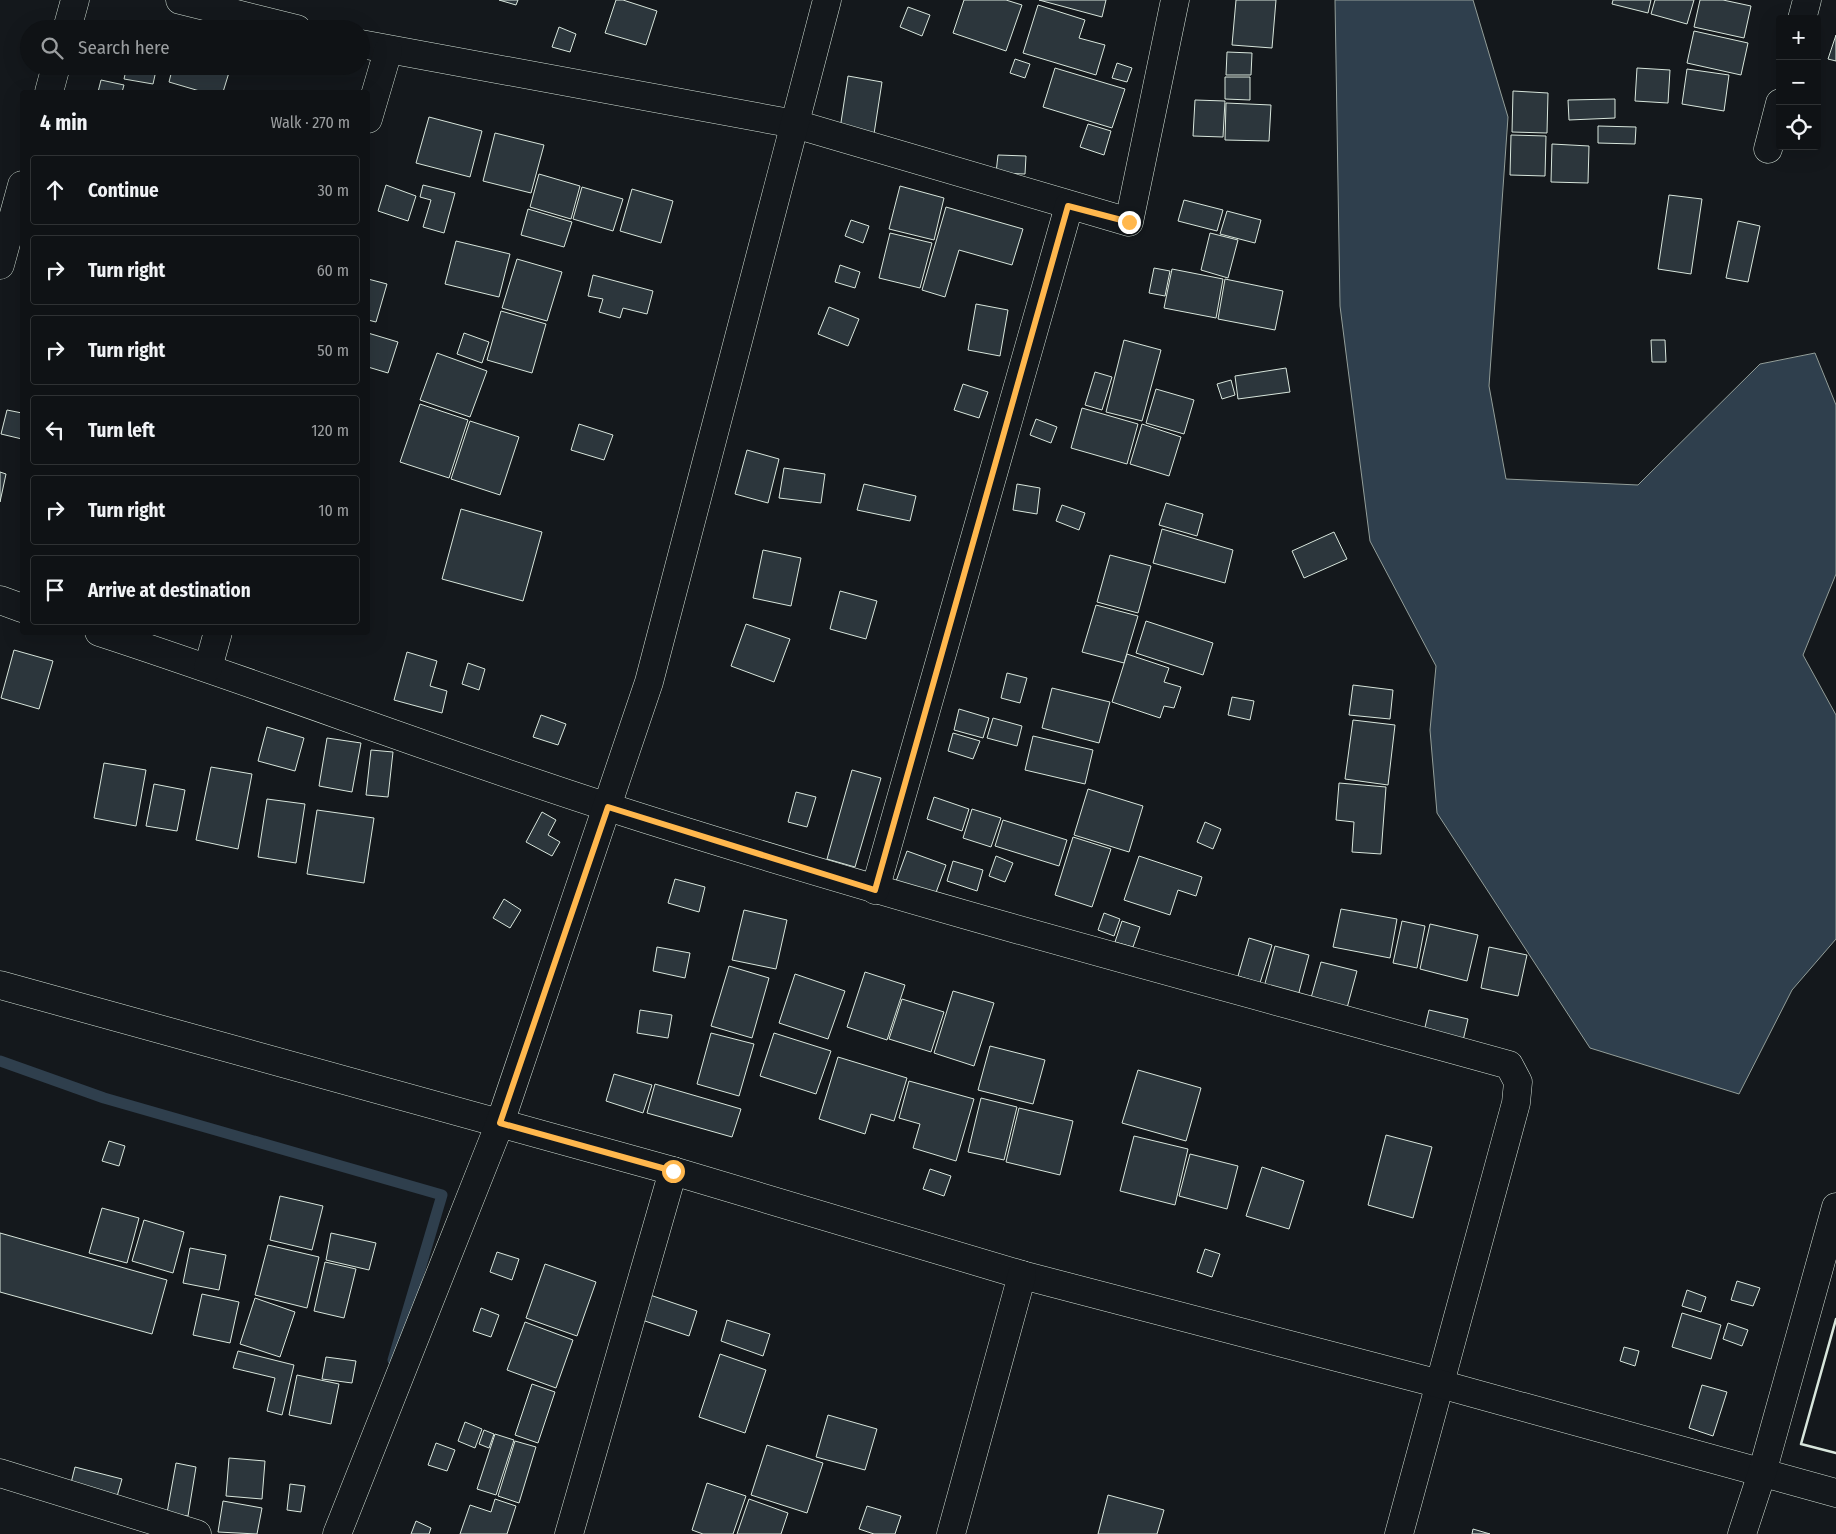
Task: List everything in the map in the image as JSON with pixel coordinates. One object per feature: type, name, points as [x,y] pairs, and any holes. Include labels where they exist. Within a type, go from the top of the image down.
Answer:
[{"type":"street","points":[[69,20],[75,0]]},
{"type":"street","points":[[180,0],[261,20]]},
{"type":"street","points":[[337,1534],[500,1123],[649,682],[827,0]]},
{"type":"street","points":[[370,46],[795,124],[1068,206],[1129,222],[1175,0]]},
{"type":"street","points":[[1803,15],[1807,0]]},
{"type":"street","points":[[370,112],[388,51]]},
{"type":"street","points":[[50,90],[54,75]]},
{"type":"street","points":[[1768,149],[1779,105]]},
{"type":"street","points":[[1,259],[20,193]]},
{"type":"street","points":[[875,890],[1068,206]]},
{"type":"street","points":[[0,600],[20,607]]},
{"type":"street","points":[[108,635],[608,807],[875,890],[1509,1065],[1518,1082],[1516,1103],[1399,1534]]},
{"type":"street","points":[[208,668],[217,635]]},
{"type":"street","points":[[0,985],[673,1171],[1022,1275],[1440,1384],[1836,1494]]},
{"type":"street","points":[[570,1534],[673,1171]]},
{"type":"street","points":[[1742,1534],[1762,1473],[1836,1207]]},
{"type":"street","points":[[951,1534],[1022,1275]]},
{"type":"street","points":[[0,1473],[197,1534]]},
{"type":"water","points":[[1335,0],[1473,0],[1508,117],[1489,386],[1506,479],[1638,485],[1760,364],[1815,353],[1836,405],[1836,574],[1803,655],[1836,715],[1836,939],[1792,990],[1739,1094],[1590,1048],[1437,813],[1430,730],[1436,666],[1370,541],[1340,306]]},
{"type":"building","points":[[499,0],[518,0],[516,5]]},
{"type":"building","points":[[616,0],[623,0],[657,11],[646,45],[605,33]]},
{"type":"building","points":[[964,0],[1006,0],[1022,5],[1006,51],[953,33]]},
{"type":"building","points":[[1039,0],[1106,0],[1102,17]]},
{"type":"building","points":[[1236,0],[1276,0],[1272,48],[1232,45]]},
{"type":"building","points":[[1613,0],[1651,0],[1648,13],[1612,4]]},
{"type":"building","points":[[1655,0],[1694,0],[1687,24],[1651,14]]},
{"type":"building","points":[[1700,0],[1723,0],[1751,6],[1744,38],[1694,27]]},
{"type":"building","points":[[1038,5],[1085,20],[1079,38],[1105,45],[1096,75],[1023,53]]},
{"type":"building","points":[[908,7],[930,15],[922,36],[900,27]]},
{"type":"building","points":[[559,27],[576,34],[570,52],[552,47]]},
{"type":"building","points":[[1694,31],[1748,43],[1741,75],[1687,63]]},
{"type":"building","points":[[1836,35],[1836,61],[1828,59]]},
{"type":"building","points":[[1227,52],[1252,53],[1251,75],[1226,75]]},
{"type":"building","points":[[1015,59],[1030,64],[1025,78],[1010,73]]},
{"type":"building","points":[[1117,63],[1132,68],[1127,82],[1112,78]]},
{"type":"building","points":[[1055,68],[1125,89],[1112,128],[1043,107]]},
{"type":"building","points":[[1637,68],[1670,70],[1668,103],[1635,101]]},
{"type":"building","points":[[1687,69],[1729,75],[1724,111],[1682,104]]},
{"type":"building","points":[[125,75],[155,75],[153,84],[124,79]]},
{"type":"building","points":[[171,75],[228,75],[224,90],[196,90],[169,82]]},
{"type":"building","points":[[848,76],[882,82],[874,134],[840,129]]},
{"type":"building","points":[[1225,77],[1250,77],[1250,100],[1225,99]]},
{"type":"building","points":[[101,80],[124,85],[123,90],[98,90]]},
{"type":"building","points":[[1513,91],[1548,93],[1547,133],[1512,132]]},
{"type":"building","points":[[1615,99],[1615,118],[1569,120],[1568,100]]},
{"type":"building","points":[[1195,100],[1225,101],[1223,137],[1193,136]]},
{"type":"building","points":[[1226,103],[1271,105],[1269,141],[1225,140]]},
{"type":"building","points":[[429,117],[482,131],[470,177],[416,163]]},
{"type":"building","points":[[1088,124],[1111,131],[1104,155],[1080,147]]},
{"type":"building","points":[[1598,126],[1636,127],[1635,144],[1598,143]]},
{"type":"building","points":[[495,133],[544,145],[531,193],[483,181]]},
{"type":"building","points":[[1511,135],[1546,136],[1545,176],[1510,175]]},
{"type":"building","points":[[1552,144],[1589,146],[1588,183],[1551,182]]},
{"type":"building","points":[[998,155],[1026,156],[1025,174],[996,173]]},
{"type":"building","points":[[539,174],[580,186],[571,219],[530,207]]},
{"type":"building","points":[[386,185],[416,196],[408,221],[378,211]]},
{"type":"building","points":[[423,185],[455,193],[444,233],[423,227],[431,200],[420,197]]},
{"type":"building","points":[[900,186],[944,198],[934,240],[889,229]]},
{"type":"building","points":[[582,187],[623,199],[613,231],[573,219]]},
{"type":"building","points":[[632,189],[673,201],[661,243],[620,231]]},
{"type":"building","points":[[1669,195],[1702,199],[1691,274],[1658,269]]},
{"type":"building","points":[[1184,200],[1223,210],[1217,231],[1178,221]]},
{"type":"building","points":[[946,207],[1023,229],[1012,265],[959,250],[945,297],[922,290]]},
{"type":"building","points":[[528,209],[572,222],[564,247],[521,235]]},
{"type":"building","points":[[1227,211],[1261,220],[1255,243],[1220,234]]},
{"type":"building","points":[[851,220],[869,226],[863,243],[845,236]]},
{"type":"building","points":[[1738,221],[1760,226],[1748,282],[1726,278]]},
{"type":"building","points":[[890,233],[932,243],[920,288],[879,278]]},
{"type":"building","points":[[1210,233],[1238,240],[1228,278],[1201,270]]},
{"type":"building","points":[[456,241],[510,254],[499,297],[445,284]]},
{"type":"building","points":[[517,259],[562,272],[547,321],[502,308]]},
{"type":"building","points":[[840,265],[860,272],[855,288],[835,282]]},
{"type":"building","points":[[1154,268],[1170,271],[1165,296],[1149,293]]},
{"type":"building","points":[[1172,269],[1223,279],[1216,318],[1164,308]]},
{"type":"building","points":[[593,275],[653,291],[647,314],[623,308],[620,318],[599,312],[603,299],[588,296]]},
{"type":"building","points":[[1225,279],[1283,291],[1275,330],[1218,319]]},
{"type":"building","points":[[370,280],[387,284],[376,322],[370,320]]},
{"type":"building","points":[[976,304],[1008,310],[1000,356],[968,350]]},
{"type":"building","points":[[829,307],[859,319],[848,346],[818,334]]},
{"type":"building","points":[[501,311],[546,324],[532,373],[487,360]]},
{"type":"building","points":[[464,333],[489,342],[482,363],[457,354]]},
{"type":"building","points":[[370,334],[398,342],[388,373],[370,368]]},
{"type":"building","points":[[1124,340],[1161,350],[1142,421],[1106,412]]},
{"type":"building","points":[[1651,340],[1665,340],[1666,362],[1652,362]]},
{"type":"building","points":[[437,353],[487,371],[470,417],[420,400]]},
{"type":"building","points":[[1286,368],[1290,392],[1238,399],[1235,376]]},
{"type":"building","points":[[1095,372],[1112,377],[1102,410],[1085,405]]},
{"type":"building","points":[[1231,380],[1235,395],[1222,399],[1217,384]]},
{"type":"building","points":[[963,384],[988,392],[979,418],[954,410]]},
{"type":"building","points":[[1156,389],[1194,400],[1184,434],[1146,423]]},
{"type":"building","points":[[420,404],[468,420],[449,478],[400,462]]},
{"type":"building","points":[[1082,408],[1138,424],[1127,464],[1071,448]]},
{"type":"building","points":[[7,410],[20,413],[20,439],[1,434]]},
{"type":"building","points":[[1036,419],[1057,427],[1051,443],[1030,435]]},
{"type":"building","points":[[470,421],[519,437],[500,495],[451,479]]},
{"type":"building","points":[[579,424],[613,435],[604,460],[571,450]]},
{"type":"building","points":[[1142,424],[1181,437],[1169,476],[1130,464]]},
{"type":"building","points":[[747,450],[779,459],[768,503],[735,494]]},
{"type":"building","points":[[784,468],[825,474],[821,503],[779,498]]},
{"type":"building","points":[[0,472],[6,474],[0,502]]},
{"type":"building","points":[[864,484],[916,496],[910,521],[857,510]]},
{"type":"building","points":[[1017,484],[1040,488],[1037,514],[1013,510]]},
{"type":"building","points":[[1166,503],[1203,514],[1197,536],[1159,525]]},
{"type":"building","points":[[1062,505],[1085,513],[1079,530],[1056,521]]},
{"type":"building","points":[[461,509],[542,532],[523,601],[442,579]]},
{"type":"building","points":[[1162,529],[1233,550],[1225,583],[1153,563]]},
{"type":"building","points":[[1334,532],[1347,559],[1304,578],[1292,551]]},
{"type":"building","points":[[763,550],[801,558],[791,606],[753,598]]},
{"type":"building","points":[[1110,555],[1151,566],[1138,613],[1097,602]]},
{"type":"building","points":[[840,591],[877,601],[866,639],[830,629]]},
{"type":"building","points":[[1096,605],[1138,616],[1124,663],[1082,652]]},
{"type":"building","points":[[1146,621],[1213,643],[1203,675],[1136,653]]},
{"type":"building","points":[[746,624],[790,639],[774,682],[731,666]]},
{"type":"building","points":[[14,650],[53,661],[39,709],[1,698]]},
{"type":"building","points":[[407,652],[437,661],[430,686],[447,691],[442,713],[394,700]]},
{"type":"building","points":[[1127,654],[1169,668],[1164,682],[1181,687],[1174,708],[1164,706],[1160,718],[1112,702]]},
{"type":"building","points":[[468,663],[485,669],[479,690],[462,684]]},
{"type":"building","points":[[1007,673],[1027,678],[1020,703],[1001,698]]},
{"type":"building","points":[[1353,685],[1393,690],[1390,719],[1349,715]]},
{"type":"building","points":[[1052,688],[1110,702],[1099,743],[1042,728]]},
{"type":"building","points":[[1232,697],[1254,701],[1250,720],[1228,715]]},
{"type":"building","points":[[959,709],[989,718],[983,738],[954,730]]},
{"type":"building","points":[[541,715],[566,724],[558,745],[533,737]]},
{"type":"building","points":[[993,718],[1022,726],[1017,746],[987,738]]},
{"type":"building","points":[[1353,720],[1395,725],[1388,785],[1345,779]]},
{"type":"building","points":[[267,727],[304,738],[295,771],[258,761]]},
{"type":"building","points":[[953,733],[980,741],[973,759],[948,751]]},
{"type":"building","points":[[1033,736],[1093,750],[1085,784],[1025,770]]},
{"type":"building","points":[[327,738],[361,743],[352,792],[319,786]]},
{"type":"building","points":[[371,750],[393,752],[388,797],[366,795]]},
{"type":"building","points":[[104,763],[146,770],[136,826],[94,818]]},
{"type":"building","points":[[211,767],[252,774],[238,849],[196,840]]},
{"type":"building","points":[[852,770],[881,778],[855,867],[827,859]]},
{"type":"building","points":[[1339,783],[1386,787],[1381,854],[1352,852],[1354,822],[1336,820]]},
{"type":"building","points":[[154,784],[185,790],[177,831],[146,826]]},
{"type":"building","points":[[1088,789],[1143,806],[1129,852],[1074,835]]},
{"type":"building","points":[[796,792],[816,797],[807,827],[788,822]]},
{"type":"building","points":[[934,797],[969,809],[962,831],[927,819]]},
{"type":"building","points":[[267,799],[305,804],[296,863],[258,857]]},
{"type":"building","points":[[972,809],[1001,818],[991,847],[963,838]]},
{"type":"building","points":[[317,810],[374,818],[364,883],[307,874]]},
{"type":"building","points":[[542,812],[556,820],[548,835],[560,842],[552,856],[526,842]]},
{"type":"building","points":[[1003,820],[1067,840],[1059,866],[995,846]]},
{"type":"building","points":[[1205,822],[1221,829],[1213,849],[1197,842]]},
{"type":"building","points":[[1073,837],[1111,849],[1092,907],[1055,895]]},
{"type":"building","points":[[907,851],[946,865],[934,898],[895,884]]},
{"type":"building","points":[[996,856],[1013,863],[1005,882],[989,876]]},
{"type":"building","points":[[1139,856],[1202,877],[1196,896],[1178,890],[1170,915],[1124,900]]},
{"type":"building","points":[[953,861],[983,870],[977,891],[947,881]]},
{"type":"building","points":[[675,879],[705,887],[699,912],[668,903]]},
{"type":"building","points":[[504,899],[521,910],[510,928],[493,918]]},
{"type":"building","points":[[1341,909],[1397,919],[1390,958],[1333,947]]},
{"type":"building","points":[[744,910],[787,920],[776,969],[732,960]]},
{"type":"building","points":[[1104,913],[1120,919],[1114,936],[1098,930]]},
{"type":"building","points":[[1122,921],[1140,927],[1133,947],[1115,942]]},
{"type":"building","points":[[1402,921],[1425,926],[1417,968],[1393,963]]},
{"type":"building","points":[[1430,924],[1478,935],[1467,981],[1420,969]]},
{"type":"building","points":[[1249,938],[1272,945],[1260,983],[1238,976]]},
{"type":"building","points":[[1275,946],[1309,955],[1298,996],[1264,987]]},
{"type":"building","points":[[657,947],[690,953],[685,978],[653,971]]},
{"type":"building","points":[[1489,947],[1527,955],[1518,996],[1481,988]]},
{"type":"building","points":[[1321,962],[1357,971],[1347,1008],[1311,998]]},
{"type":"building","points":[[729,966],[769,978],[752,1038],[711,1026]]},
{"type":"building","points":[[865,972],[905,985],[887,1040],[847,1027]]},
{"type":"building","points":[[795,974],[845,991],[828,1039],[779,1023]]},
{"type":"building","points":[[953,991],[994,1003],[974,1066],[934,1053]]},
{"type":"building","points":[[902,999],[944,1012],[931,1052],[889,1039]]},
{"type":"building","points":[[640,1010],[672,1015],[668,1038],[637,1033]]},
{"type":"building","points":[[1429,1010],[1468,1019],[1462,1045],[1423,1036]]},
{"type":"building","points":[[711,1033],[754,1044],[739,1096],[697,1084]]},
{"type":"building","points":[[774,1033],[831,1051],[816,1094],[760,1076]]},
{"type":"building","points":[[990,1046],[1045,1060],[1033,1104],[978,1090]]},
{"type":"building","points":[[838,1057],[907,1078],[894,1121],[871,1114],[865,1134],[819,1119]]},
{"type":"building","points":[[1138,1070],[1201,1088],[1186,1141],[1122,1123]]},
{"type":"building","points":[[614,1074],[652,1085],[643,1113],[606,1101]]},
{"type":"building","points":[[909,1081],[974,1099],[956,1161],[913,1148],[920,1124],[899,1118]]},
{"type":"building","points":[[655,1084],[741,1109],[732,1137],[647,1113]]},
{"type":"building","points":[[981,1098],[1017,1107],[1004,1160],[968,1152]]},
{"type":"building","points":[[1019,1108],[1073,1121],[1060,1175],[1006,1162]]},
{"type":"building","points":[[1386,1135],[1432,1147],[1413,1218],[1368,1205]]},
{"type":"building","points":[[1134,1136],[1188,1149],[1175,1205],[1120,1191]]},
{"type":"building","points":[[109,1141],[125,1146],[119,1166],[102,1161]]},
{"type":"building","points":[[1190,1154],[1238,1166],[1227,1209],[1179,1196]]},
{"type":"building","points":[[1262,1167],[1304,1181],[1289,1229],[1246,1216]]},
{"type":"building","points":[[930,1169],[951,1176],[944,1196],[923,1189]]},
{"type":"building","points":[[280,1196],[323,1206],[312,1250],[270,1240]]},
{"type":"building","points":[[102,1208],[139,1218],[127,1263],[89,1253]]},
{"type":"building","points":[[144,1220],[184,1232],[173,1273],[132,1261]]},
{"type":"building","points":[[0,1233],[167,1280],[152,1334],[0,1292]]},
{"type":"building","points":[[331,1233],[376,1243],[369,1270],[326,1260]]},
{"type":"building","points":[[268,1245],[319,1257],[307,1308],[255,1295]]},
{"type":"building","points":[[190,1248],[226,1255],[219,1290],[183,1283]]},
{"type":"building","points":[[1205,1249],[1220,1254],[1212,1277],[1197,1272]]},
{"type":"building","points":[[497,1252],[519,1259],[512,1280],[490,1272]]},
{"type":"building","points":[[325,1262],[356,1269],[344,1318],[314,1311]]},
{"type":"building","points":[[545,1264],[596,1282],[577,1336],[526,1318]]},
{"type":"building","points":[[1737,1281],[1760,1288],[1753,1306],[1731,1300]]},
{"type":"building","points":[[1687,1290],[1706,1297],[1701,1312],[1682,1306]]},
{"type":"building","points":[[202,1294],[239,1302],[230,1343],[193,1335]]},
{"type":"building","points":[[650,1295],[697,1311],[689,1336],[642,1320]]},
{"type":"building","points":[[255,1298],[295,1312],[280,1357],[240,1344]]},
{"type":"building","points":[[481,1308],[499,1315],[491,1337],[473,1331]]},
{"type":"building","points":[[1682,1313],[1721,1325],[1711,1359],[1672,1347]]},
{"type":"building","points":[[727,1320],[770,1334],[763,1356],[721,1341]]},
{"type":"building","points":[[525,1322],[573,1340],[556,1388],[507,1370]]},
{"type":"building","points":[[1728,1323],[1748,1330],[1742,1346],[1723,1339]]},
{"type":"building","points":[[1624,1347],[1639,1351],[1635,1366],[1620,1361]]},
{"type":"building","points":[[238,1351],[294,1365],[282,1415],[267,1411],[275,1378],[233,1368]]},
{"type":"building","points":[[720,1354],[766,1370],[745,1433],[699,1417]]},
{"type":"building","points":[[326,1357],[356,1361],[352,1383],[322,1379]]},
{"type":"building","points":[[297,1375],[339,1384],[331,1424],[289,1415]]},
{"type":"building","points":[[532,1384],[555,1392],[538,1443],[515,1435]]},
{"type":"building","points":[[1702,1385],[1727,1392],[1713,1436],[1689,1428]]},
{"type":"building","points":[[828,1415],[877,1429],[865,1470],[816,1457]]},
{"type":"building","points":[[465,1422],[482,1429],[475,1448],[458,1441]]},
{"type":"building","points":[[484,1430],[494,1434],[489,1448],[479,1444]]},
{"type":"building","points":[[495,1434],[514,1440],[496,1495],[477,1489]]},
{"type":"building","points":[[515,1441],[536,1447],[519,1503],[498,1496]]},
{"type":"building","points":[[436,1443],[455,1450],[447,1471],[428,1465]]},
{"type":"building","points":[[767,1445],[823,1463],[807,1513],[751,1495]]},
{"type":"building","points":[[229,1458],[265,1461],[262,1499],[226,1496]]},
{"type":"building","points":[[176,1463],[196,1467],[188,1516],[167,1513]]},
{"type":"building","points":[[75,1467],[122,1479],[116,1500],[70,1487]]},
{"type":"building","points":[[707,1483],[746,1496],[733,1534],[703,1534],[692,1530]]},
{"type":"building","points":[[290,1484],[305,1486],[301,1512],[287,1510]]},
{"type":"building","points":[[1108,1495],[1164,1510],[1157,1534],[1098,1534]]},
{"type":"building","points":[[495,1499],[516,1506],[507,1534],[460,1534],[470,1505],[491,1512]]},
{"type":"building","points":[[749,1499],[788,1513],[781,1534],[737,1534]]},
{"type":"building","points":[[223,1501],[262,1508],[257,1534],[218,1532]]},
{"type":"building","points":[[867,1506],[901,1516],[895,1534],[874,1534],[859,1529]]},
{"type":"building","points":[[416,1521],[431,1528],[429,1534],[411,1534]]},
{"type":"building","points":[[1473,1529],[1490,1534],[1472,1534]]},
{"type":"waterway","points":[[0,1061],[104,1098],[442,1195],[393,1360]]},
{"type":"wall","points":[[1836,1319],[1801,1444],[1836,1453]]},
{"type":"route","points":[[673,1171],[500,1123],[608,807],[875,890],[1068,206],[1129,222]]}]
